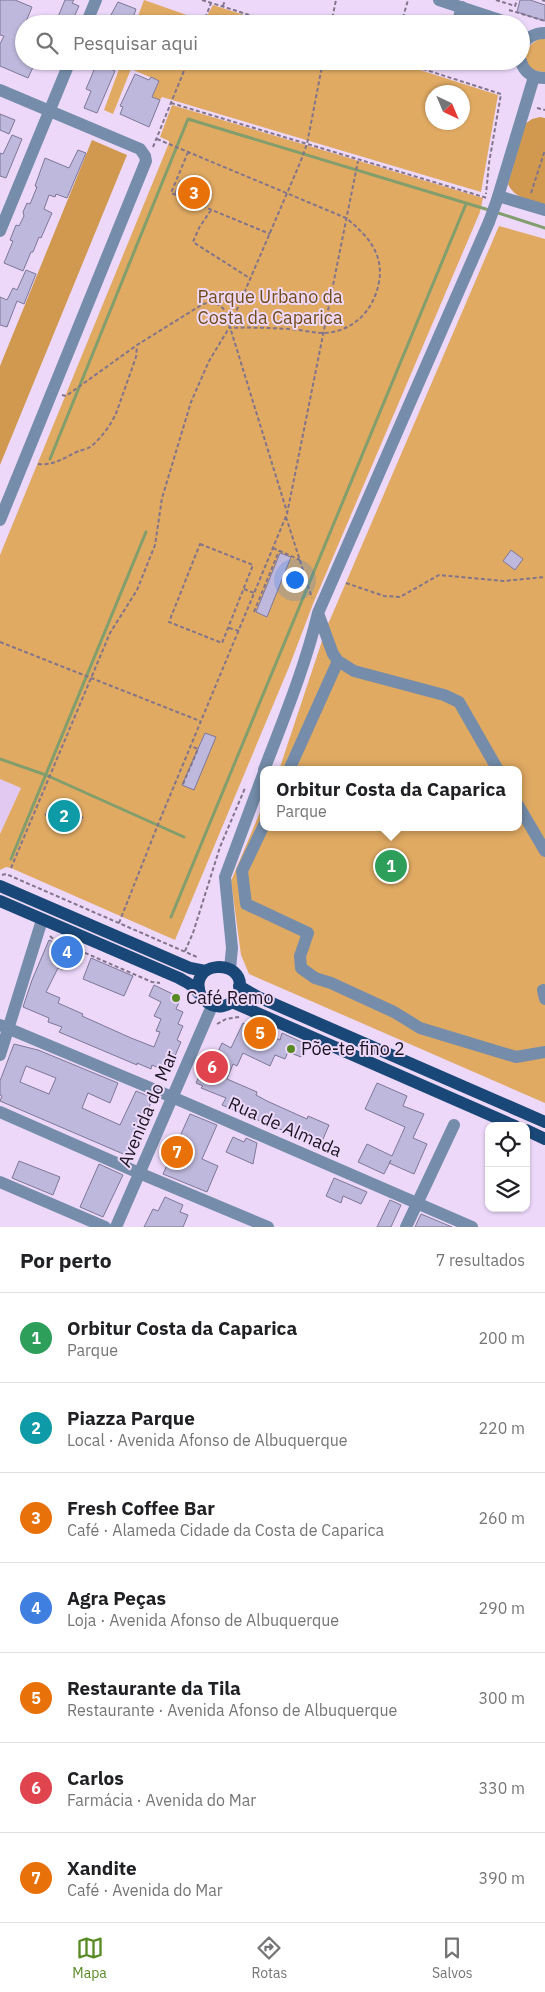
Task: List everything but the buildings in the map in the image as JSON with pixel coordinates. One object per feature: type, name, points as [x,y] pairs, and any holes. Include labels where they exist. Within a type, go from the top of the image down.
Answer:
[{"type":"main road","points":[[0,886],[194,970],[205,971],[218,966],[230,969],[235,974],[239,986],[238,992],[232,1002],[226,1006],[207,1002],[193,987],[179,978],[0,902]]},
{"type":"main road","points":[[205,971],[199,980],[198,986],[207,1002]]},
{"type":"main road","points":[[239,986],[258,997],[545,1122]]},
{"type":"main road","points":[[232,1002],[507,1122]]},
{"type":"main road","points":[[530,1132],[545,1139]]},
{"type":"street","points":[[90,15],[96,0]]},
{"type":"street","points":[[439,0],[486,15]]},
{"type":"street","points":[[460,15],[462,7]]},
{"type":"street","points":[[0,231],[4,210],[66,70]]},
{"type":"street","points":[[266,766],[290,704],[316,609],[489,222],[492,198],[539,77],[527,73],[526,70]]},
{"type":"street","points":[[0,90],[140,149],[146,156],[146,161],[0,520]]},
{"type":"street","points":[[492,198],[545,210]]},
{"type":"street","points":[[316,609],[333,654],[338,661],[354,671],[455,699],[459,702],[496,766]]},
{"type":"street","points":[[291,766],[338,661]]},
{"type":"street","points":[[230,969],[232,948],[225,877],[260,782]]},
{"type":"street","points":[[522,812],[545,850]]},
{"type":"street","points":[[261,831],[242,871],[246,904],[308,933],[300,956],[301,968],[315,978],[331,982],[394,1012],[420,1028],[516,1057],[545,1052]]},
{"type":"street","points":[[0,1055],[4,1026],[42,920]]},
{"type":"street","name":"Avenida do Mar","points":[[116,1227],[172,1097],[207,1002]]},
{"type":"street","name":"Rua de Almada","points":[[4,1026],[472,1227]]},
{"type":"street","points":[[0,1112],[139,1174],[268,1227]]},
{"type":"street","points":[[406,1227],[454,1125]]},
{"type":"street","points":[[0,1182],[105,1227]]},
{"type":"path","points":[[202,0],[250,15]]},
{"type":"path","points":[[223,6],[225,0]]},
{"type":"path","points":[[333,15],[336,0]]},
{"type":"path","points":[[403,15],[408,0]]},
{"type":"path","points":[[496,0],[515,6],[517,0]]},
{"type":"path","points":[[206,15],[211,3]]},
{"type":"path","points":[[504,9],[524,15]]},
{"type":"path","points":[[530,17],[545,21]]},
{"type":"path","points":[[146,161],[184,70]]},
{"type":"path","points":[[11,868],[110,633],[137,590],[155,545],[162,498],[191,402],[209,361],[229,328],[300,162],[306,145],[321,70]]},
{"type":"path","points":[[171,103],[306,145],[492,198],[489,163],[502,94],[426,70]]},
{"type":"path","points":[[157,138],[346,218],[371,240],[378,256],[381,274],[378,290],[370,308],[360,320],[348,327],[323,333],[264,327],[229,328]]},
{"type":"path","points":[[527,205],[545,150]]},
{"type":"path","points":[[188,152],[171,194],[270,234]]},
{"type":"path","points":[[119,923],[190,746],[287,515],[358,161]]},
{"type":"path","points":[[212,210],[199,228],[193,242],[250,279]]},
{"type":"path","points":[[66,396],[137,345],[203,304],[210,302],[223,308],[316,609]]},
{"type":"path","points":[[38,464],[56,463],[90,447],[105,431],[118,408],[136,357],[137,345]]},
{"type":"path","points":[[200,544],[253,565],[244,589],[222,643],[169,622],[200,544]]},
{"type":"path","points":[[273,548],[300,560]]},
{"type":"path","points":[[254,612],[279,551]]},
{"type":"path","points":[[265,569],[271,571]]},
{"type":"path","points":[[346,583],[384,596],[400,597],[439,575],[504,581],[545,578]]},
{"type":"path","points":[[244,589],[254,593]]},
{"type":"path","points":[[253,596],[259,599]]},
{"type":"path","points":[[228,627],[239,631]]},
{"type":"path","points":[[0,642],[201,721]]},
{"type":"path","points":[[183,784],[198,749],[190,746]]},
{"type":"path","points":[[181,769],[188,772]]},
{"type":"path","points":[[0,876],[6,874],[200,959]]},
{"type":"path","points":[[53,939],[152,982],[161,983]]},
{"type":"shaded area","points":[[545,118],[545,205],[519,196],[514,193],[508,184],[525,124],[532,119]]},
{"type":"shaded area","points":[[92,140],[127,155],[0,465],[0,366]]},
{"type":"shaded area","points":[[0,779],[21,788],[0,834]]},
{"type":"green space","points":[[144,0],[187,15],[138,15]]},
{"type":"green space","points":[[213,5],[244,15],[207,15]]},
{"type":"green space","points":[[539,39],[545,39],[545,72],[537,71],[530,67],[530,47]]},
{"type":"green space","points":[[119,70],[131,70],[113,114],[104,110]]},
{"type":"green space","points":[[133,70],[420,70],[467,85],[425,85],[425,130],[470,130],[470,86],[498,95],[481,192],[162,97],[160,100],[152,97],[159,81]]},
{"type":"green space","name":"Parque Urbano da Costa da Caparica","points":[[172,105],[483,198],[480,212],[313,604],[289,667],[175,940],[11,868],[6,867],[0,870],[0,834],[21,788],[0,779],[0,555],[169,143],[169,141],[160,137]]},
{"type":"green space","points":[[499,226],[545,239],[545,1103],[249,974],[241,955],[231,881],[260,812],[260,831],[522,831],[522,766],[280,766],[325,628]]},
{"type":"waterway","points":[[50,459],[188,119],[489,210]]},
{"type":"waterway","points":[[171,917],[466,204]]},
{"type":"waterway","points":[[495,212],[545,228]]},
{"type":"waterway","points":[[11,859],[146,532]]},
{"type":"waterway","points":[[0,759],[46,775],[184,837]]},
{"type":"place","name":"Fresh Coffee Bar","points":[[194,193]]},
{"type":"place","name":"Piazza Parque","points":[[64,816]]},
{"type":"place","name":"Orbitur Costa da Caparica","points":[[391,866]]},
{"type":"place","name":"Agra Peças","points":[[67,952]]},
{"type":"place","name":"Café Remo","points":[[176,998]]},
{"type":"place","name":"Restaurante da Tila","points":[[260,1033]]},
{"type":"place","name":"Põe-te fino 2","points":[[291,1049]]},
{"type":"place","name":"Carlos","points":[[212,1067]]},
{"type":"place","name":"Xandite","points":[[177,1152]]}]
